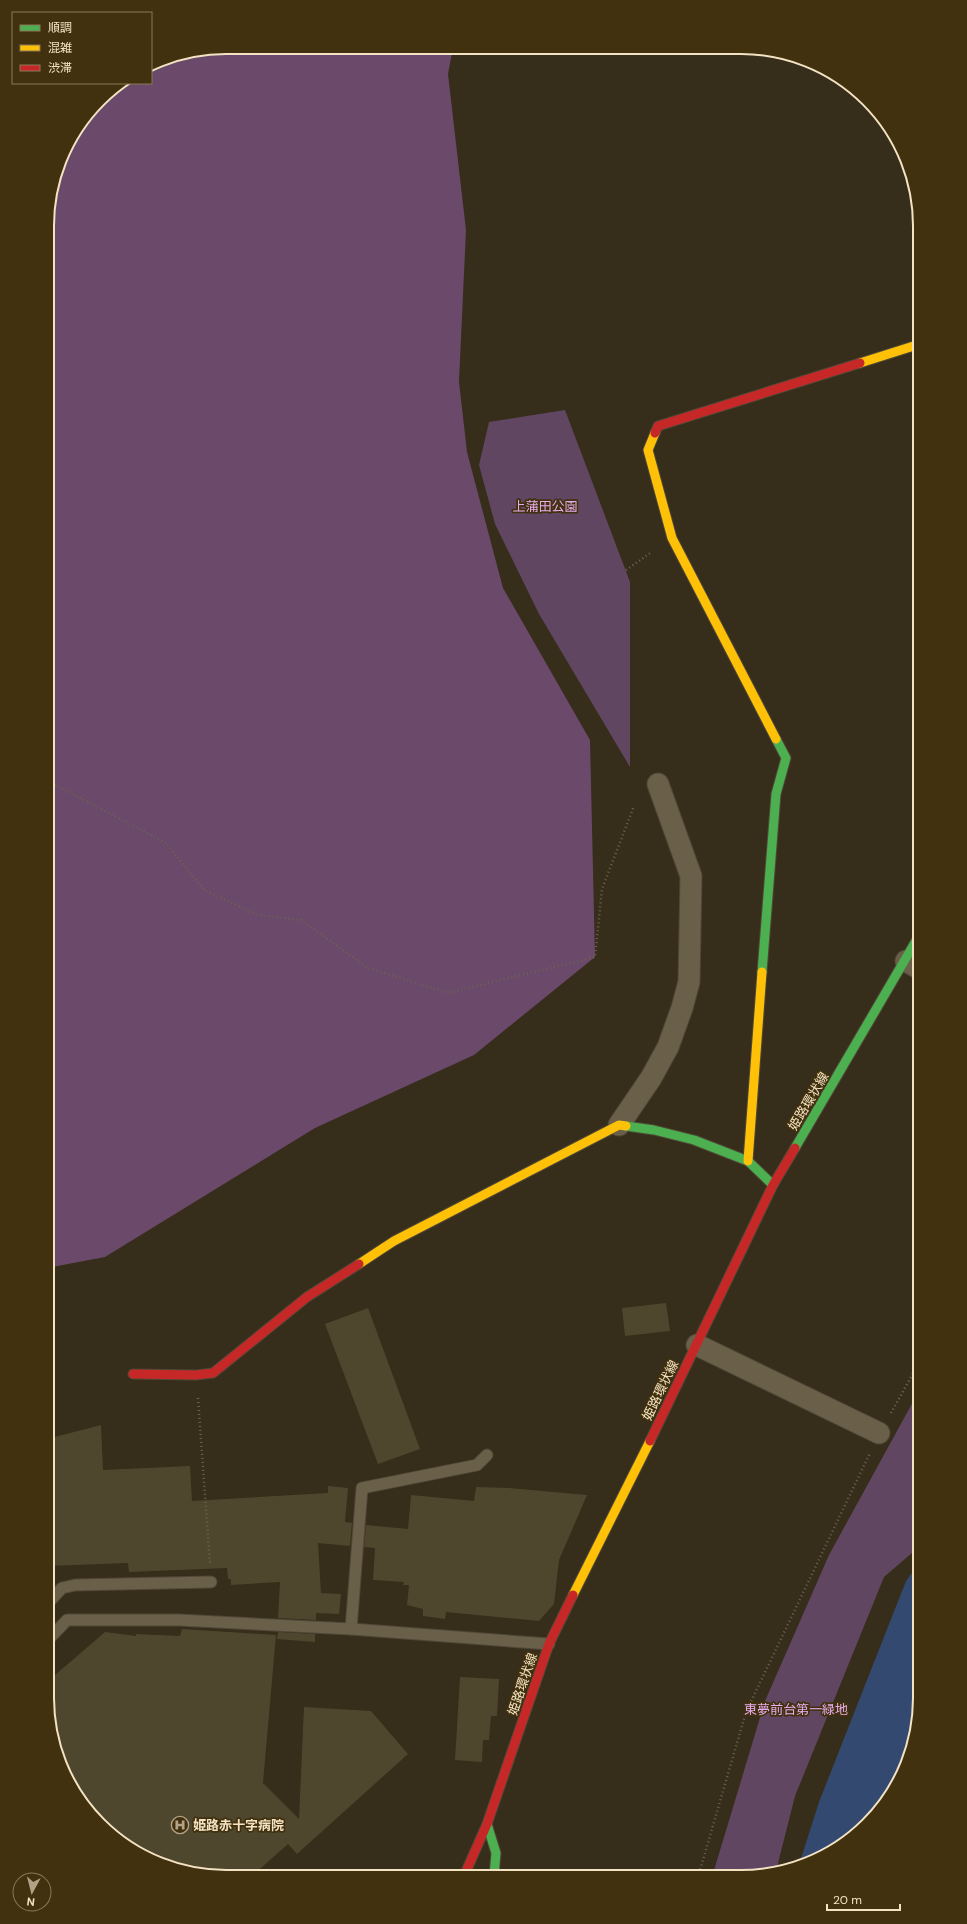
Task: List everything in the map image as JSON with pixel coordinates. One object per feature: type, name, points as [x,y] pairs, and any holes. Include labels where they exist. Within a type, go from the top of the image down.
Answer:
[{"type":"street","points":[[748,1161],[776,794],[786,758],[672,538],[648,450],[658,426],[913,346]]},
{"type":"street","points":[[133,1374],[196,1375],[212,1373],[307,1297],[394,1241],[619,1126],[651,1078],[668,1047],[682,1008],[689,982],[691,876],[658,784]]},
{"type":"street","name":"姫路環状線","points":[[467,1870],[487,1824],[549,1644],[697,1345],[773,1185],[913,965]]},
{"type":"street","points":[[619,1126],[654,1130],[694,1140],[748,1161],[773,1185]]},
{"type":"street","points":[[697,1345],[879,1433]]},
{"type":"street","points":[[487,1824],[496,1853],[495,1870]]},
{"type":"lane","points":[[351,1629],[362,1488],[476,1465],[487,1455]]},
{"type":"lane","points":[[54,1597],[62,1588],[75,1586],[211,1582]]},
{"type":"lane","points":[[54,1634],[67,1620],[179,1620],[351,1629],[549,1644]]},
{"type":"path","points":[[626,570],[672,538]]},
{"type":"path","points":[[54,785],[166,843],[204,890],[258,915],[301,920],[368,968],[448,993],[595,957],[602,889],[634,806]]},
{"type":"path","points":[[700,1870],[746,1712],[879,1433],[913,1373]]},
{"type":"path","points":[[196,1375],[211,1582]]},
{"type":"green space","name":"上蒲田公園","points":[[565,410],[630,582],[630,767],[539,614],[495,524],[479,465],[489,422]]},
{"type":"green space","name":"東夢前台第一緑地","points":[[913,1402],[913,1552],[884,1577],[795,1796],[777,1866],[752,1870],[714,1870],[765,1701],[829,1555]]},
{"type":"shaded area","points":[[215,54],[452,54],[448,74],[466,230],[459,382],[467,452],[503,588],[590,740],[595,957],[474,1055],[315,1128],[105,1257],[54,1267],[54,215],[60,181],[67,160],[77,140],[83,130],[104,104],[129,84],[152,84],[152,71],[171,63],[192,57]]},
{"type":"water","points":[[913,1572],[913,1709],[910,1732],[900,1764],[884,1794],[863,1820],[837,1841],[801,1859],[819,1802],[906,1581]]},
{"type":"building","points":[[666,1303],[670,1331],[625,1336],[622,1308]]},
{"type":"building","points":[[368,1308],[420,1449],[378,1464],[325,1324]]},
{"type":"building","points":[[101,1425],[103,1470],[190,1466],[192,1501],[328,1493],[328,1486],[348,1488],[345,1522],[352,1523],[350,1546],[318,1543],[321,1593],[341,1594],[339,1614],[316,1613],[316,1620],[278,1618],[280,1582],[231,1585],[231,1579],[228,1579],[227,1568],[129,1572],[128,1563],[54,1566],[54,1437]]},
{"type":"building","points":[[476,1487],[509,1488],[587,1495],[559,1560],[554,1604],[539,1621],[446,1612],[445,1619],[423,1616],[423,1609],[407,1605],[409,1585],[403,1585],[404,1582],[373,1580],[375,1548],[364,1547],[366,1525],[408,1529],[411,1495],[474,1501]]},
{"type":"building","points":[[182,1629],[276,1635],[263,1783],[299,1819],[304,1707],[371,1711],[408,1754],[297,1854],[288,1844],[259,1870],[215,1870],[192,1867],[160,1857],[140,1847],[130,1841],[104,1820],[83,1794],[77,1784],[67,1764],[57,1732],[54,1709],[54,1676],[105,1632],[136,1636],[136,1634],[180,1636]]},
{"type":"building","points":[[278,1632],[315,1634],[315,1642],[277,1639]]},
{"type":"building","points":[[460,1677],[499,1679],[497,1716],[491,1716],[489,1740],[483,1740],[482,1762],[455,1760]]},
{"type":"traffic: fast","points":[[762,972],[776,794],[786,758],[776,739]]},
{"type":"traffic: fast","points":[[795,1148],[913,946]]},
{"type":"traffic: fast","points":[[626,1126],[654,1130],[694,1140],[748,1161],[773,1185]]},
{"type":"traffic: fast","points":[[487,1824],[496,1853],[495,1870]]},
{"type":"traffic: slow","points":[[860,363],[913,346]]},
{"type":"traffic: slow","points":[[655,433],[648,450],[672,538],[776,739]]},
{"type":"traffic: slow","points":[[748,1161],[762,972]]},
{"type":"traffic: slow","points":[[359,1264],[394,1241],[619,1125],[626,1126]]},
{"type":"traffic: slow","points":[[573,1595],[650,1441]]},
{"type":"traffic: jam","points":[[655,433],[658,426],[860,363]]},
{"type":"traffic: jam","points":[[650,1441],[773,1185],[795,1148]]},
{"type":"traffic: jam","points":[[133,1374],[196,1375],[213,1373],[307,1297],[359,1264]]},
{"type":"traffic: jam","points":[[467,1870],[487,1824],[549,1644],[573,1595]]},
{"type":"place","name":"姫路赤十字病院","points":[[180,1825]]}]
